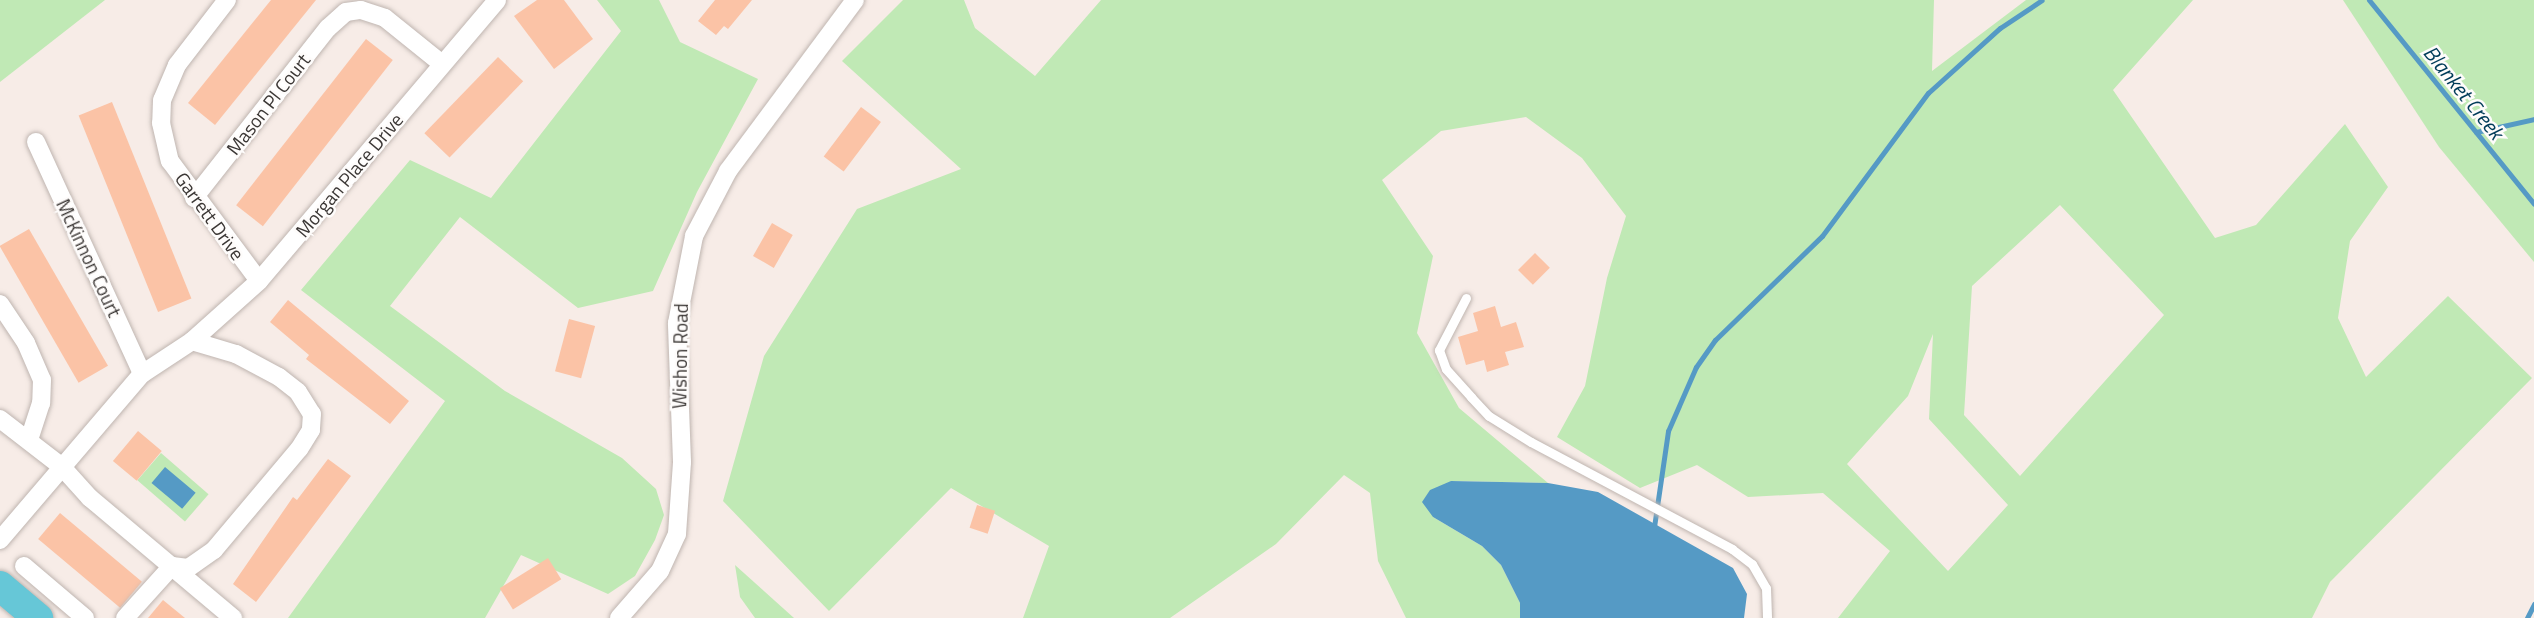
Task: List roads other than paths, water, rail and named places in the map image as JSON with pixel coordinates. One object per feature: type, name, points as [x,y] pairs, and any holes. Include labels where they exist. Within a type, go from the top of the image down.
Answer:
[{"type":"main road","points":[[0,586],[38,618]]},
{"type":"street","name":"Garrett Drive","points":[[227,0],[177,65],[162,100],[161,123],[170,161],[194,198],[259,281]]},
{"type":"street","name":"Wishon Road","points":[[619,618],[660,571],[677,534],[682,461],[677,323],[694,236],[728,171],[855,0]]},
{"type":"street","name":"Morgan Place Drive","points":[[192,341],[259,281],[492,3]]},
{"type":"street","name":"Mason Pl Court","points":[[194,198],[328,28],[346,12],[361,10],[385,18],[442,64]]},
{"type":"street","name":"McKinnon Court","points":[[36,142],[142,374]]},
{"type":"street","points":[[0,304],[26,342],[42,380],[41,403],[29,440]]},
{"type":"street","points":[[0,540],[142,374],[192,341],[236,355],[279,377],[308,406],[313,422],[275,481],[214,550],[188,568],[172,566]]},
{"type":"street","points":[[0,419],[62,467],[90,498],[233,618]]},
{"type":"street","points":[[24,566],[85,618]]},
{"type":"street","points":[[125,618],[172,566]]},
{"type":"lane","points":[[1466,298],[1439,350],[1446,369],[1471,397],[1489,416],[1531,442],[1732,549],[1752,564],[1766,588],[1767,618]]},
{"type":"water","points":[[165,467],[196,493],[182,509],[152,483]]},
{"type":"water","points":[[1451,481],[1548,483],[1598,492],[1733,568],[1747,594],[1744,618],[1520,618],[1520,603],[1501,565],[1482,546],[1433,517],[1422,502],[1430,490]]},
{"type":"waterway","points":[[1654,527],[1668,431],[1696,367],[1715,340],[1822,236],[1928,93],[2000,28],[2042,0]]},
{"type":"waterway","name":"Blanket Creek","points":[[2369,0],[2534,204]]},
{"type":"waterway","points":[[2476,132],[2534,119]]},
{"type":"waterway","points":[[2527,618],[2534,604]]}]
